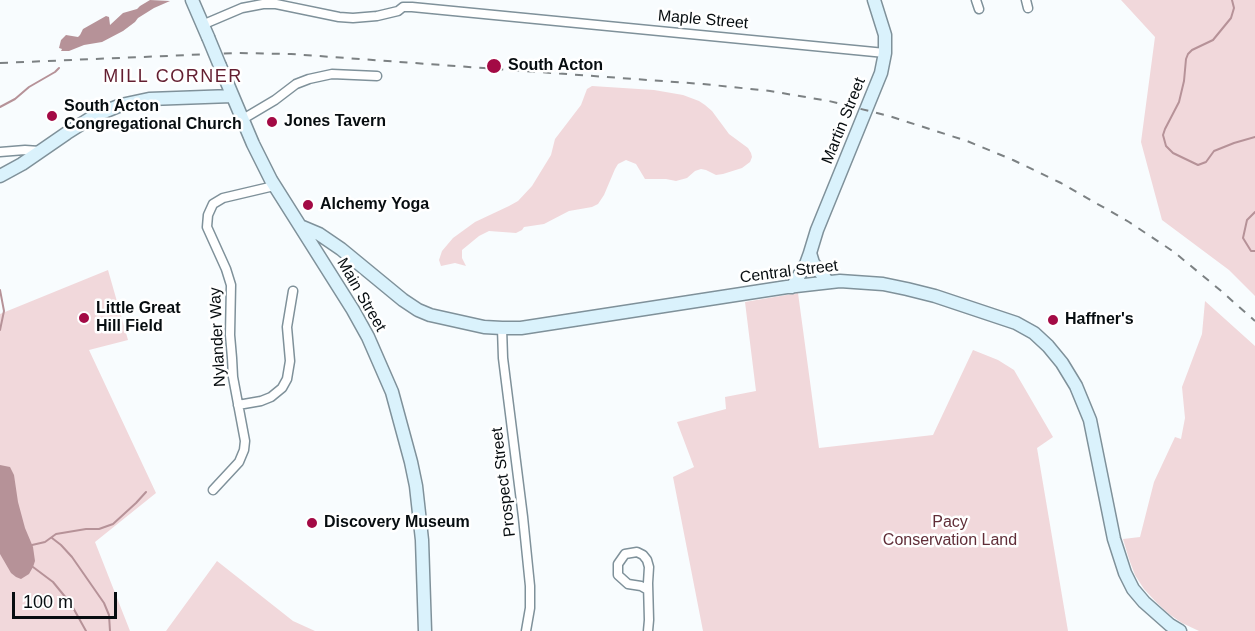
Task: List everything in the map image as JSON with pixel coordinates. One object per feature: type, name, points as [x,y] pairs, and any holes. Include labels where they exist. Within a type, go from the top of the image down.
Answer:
[{"type":"street","name":"Main Street","points":[[192,0],[232,96],[274,186],[353,310],[368,337],[392,392],[416,486],[422,540],[425,631]]},
{"type":"street","name":"Martin Street","points":[[792,287],[806,264],[817,230],[878,81],[885,53],[885,34],[874,0]]},
{"type":"street","name":"Maple Street","points":[[205,31],[237,10],[263,4],[353,18],[381,16],[398,10],[405,4],[885,53]]},
{"type":"street","points":[[243,119],[296,84],[309,79],[332,74],[377,76]]},
{"type":"street","points":[[0,176],[94,116],[125,103],[153,98],[232,96]]},
{"type":"street","points":[[0,152],[40,151]]},
{"type":"street","name":"Nylander Way","points":[[213,490],[243,454],[244,437],[231,358],[231,285],[207,227],[208,215],[213,204],[223,198],[274,186]]},
{"type":"street","name":"Central Street","points":[[300,226],[319,234],[341,249],[418,310],[430,315],[484,327],[521,327],[828,282],[883,284],[935,296],[1016,323],[1034,333],[1048,346],[1076,386],[1090,420],[1114,539],[1125,573],[1133,589],[1144,602],[1180,631]]},
{"type":"street","points":[[810,252],[813,263],[828,282]]},
{"type":"street","points":[[238,405],[270,397],[282,388],[287,379],[290,361],[287,327],[293,291]]},
{"type":"street","name":"Prospect Street","points":[[502,328],[503,358],[530,586],[530,608],[526,631]]},
{"type":"street","points":[[648,590],[641,586],[628,584],[618,575],[618,564],[625,554],[637,552],[647,560],[649,567],[648,631]]},
{"type":"green space","points":[[1121,0],[1255,0],[1255,296],[1229,270],[1162,220],[1141,142],[1155,37]]},
{"type":"green space","points":[[592,86],[654,90],[683,95],[699,101],[712,111],[729,134],[748,148],[752,157],[750,162],[742,168],[716,175],[701,169],[687,178],[676,181],[645,179],[636,164],[626,160],[618,164],[598,204],[569,211],[544,224],[524,227],[516,233],[489,231],[462,250],[462,258],[466,266],[455,263],[441,266],[439,260],[442,251],[453,238],[475,222],[518,201],[532,186],[551,155],[555,139],[581,105],[587,89]]},
{"type":"green space","points":[[108,270],[128,340],[89,350],[156,493],[95,542],[130,631],[0,631],[0,314]]},
{"type":"green space","name":"Pacy Conservation Land","points":[[798,293],[819,448],[933,435],[973,350],[998,360],[1014,370],[1053,437],[1037,448],[1068,631],[703,631],[673,477],[694,467],[677,422],[726,409],[725,397],[756,391],[745,302]]},
{"type":"green space","points":[[1205,301],[1255,346],[1255,631],[1199,631],[1169,614],[1144,589],[1135,575],[1123,539],[1140,537],[1154,482],[1175,437],[1181,439],[1185,418],[1182,387],[1202,334]]},
{"type":"green space","points":[[217,561],[293,621],[315,631],[166,631]]},
{"type":"shaded area","points":[[150,0],[170,1],[154,8],[123,31],[102,42],[84,45],[69,51],[61,51],[62,49],[59,48],[61,40],[66,35],[78,37],[83,29],[106,16],[109,17],[110,25],[123,13],[137,9]]},
{"type":"shaded area","points":[[0,465],[10,467],[14,475],[18,502],[33,547],[35,561],[33,567],[29,574],[21,579],[11,573],[0,554]]},
{"type":"waterway","points":[[1232,0],[1234,8],[1231,18],[1213,40],[1188,54],[1179,102],[1163,135],[1166,146],[1173,153],[1198,165],[1206,162],[1214,151],[1255,137]]},
{"type":"waterway","points":[[0,107],[59,68]]},
{"type":"waterway","points":[[1255,212],[1247,220],[1243,238],[1251,251],[1255,251]]},
{"type":"waterway","points":[[0,290],[4,311],[0,330]]},
{"type":"waterway","points":[[32,545],[45,542],[56,534],[99,529],[113,524],[146,492]]},
{"type":"waterway","points":[[52,538],[72,557],[104,603],[109,615],[110,631]]},
{"type":"waterway","points":[[33,567],[53,582],[71,604],[86,631]]},
{"type":"railway","points":[[0,63],[236,53],[291,54],[703,84],[770,91],[829,101],[889,116],[967,141],[1061,183],[1129,222],[1174,252],[1255,321]]},
{"type":"place","name":"South Acton","points":[[494,66]]},
{"type":"place","name":"South Acton Congregational Church","points":[[52,116]]},
{"type":"place","name":"Jones Tavern","points":[[272,122]]},
{"type":"place","name":"Alchemy Yoga","points":[[308,205]]},
{"type":"place","name":"Little Great Hill Field","points":[[84,318]]},
{"type":"place","name":"Haffner's","points":[[1053,320]]},
{"type":"place","name":"Discovery Museum","points":[[312,523]]},
{"type":"district","name":"MILL CORNER","points":[[173,77]]}]
